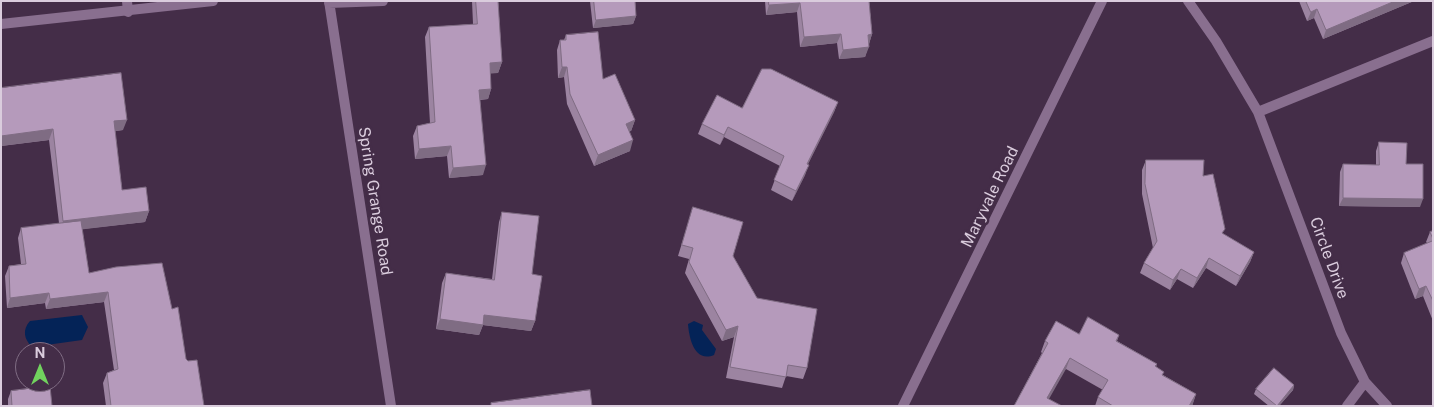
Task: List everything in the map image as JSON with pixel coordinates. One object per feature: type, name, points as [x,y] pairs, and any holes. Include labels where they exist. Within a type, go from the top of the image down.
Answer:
[{"type":"street","points":[[1,24],[127,7],[213,1]]},
{"type":"street","points":[[329,2],[383,1]]},
{"type":"street","name":"Maryvale Road","points":[[903,406],[1102,1]]},
{"type":"street","name":"Circle Drive","points":[[1188,1],[1216,41],[1258,112],[1341,333],[1365,382],[1386,406]]},
{"type":"street","name":"Spring Grange Road","points":[[329,2],[391,406]]},
{"type":"street","points":[[1258,112],[1433,41]]},
{"type":"street","points":[[1347,406],[1365,382]]},
{"type":"water","points":[[82,315],[88,327],[82,340],[65,342],[28,342],[25,331],[30,321]]},
{"type":"water","points":[[694,321],[703,325],[702,330],[716,349],[714,355],[702,355],[697,352],[691,342],[688,324]]},
{"type":"building","points":[[476,1],[498,1],[502,62],[490,63],[491,89],[479,90],[486,165],[453,168],[451,146],[419,149],[417,126],[435,122],[429,27],[477,24]]},
{"type":"building","points":[[594,1],[635,1],[636,16],[596,20]]},
{"type":"building","points":[[769,1],[869,1],[872,34],[868,35],[869,47],[843,50],[841,34],[804,37],[800,3],[769,5]]},
{"type":"building","points":[[1306,1],[1395,1],[1326,30],[1317,9],[1311,12]]},
{"type":"building","points":[[598,32],[603,79],[615,74],[635,120],[626,124],[633,140],[598,155],[570,94],[567,67],[562,67],[560,40],[566,40],[566,35]]},
{"type":"building","points":[[762,69],[771,69],[838,102],[807,164],[809,165],[796,191],[774,180],[784,156],[728,127],[724,135],[702,124],[717,95],[742,108]]},
{"type":"building","points":[[121,73],[127,120],[114,121],[122,190],[146,187],[149,211],[63,221],[53,129],[1,136],[1,88]]},
{"type":"building","points":[[1379,142],[1407,143],[1406,164],[1423,164],[1423,199],[1343,198],[1343,164],[1379,165]]},
{"type":"building","points":[[1146,160],[1204,160],[1203,176],[1213,174],[1225,229],[1222,233],[1254,252],[1240,276],[1209,258],[1197,278],[1181,269],[1173,280],[1144,263],[1157,241],[1145,184]]},
{"type":"building","points":[[693,207],[743,222],[733,256],[757,298],[817,309],[807,368],[788,365],[786,377],[730,367],[738,326],[726,330],[689,262],[693,248],[682,245]]},
{"type":"building","points":[[502,212],[539,216],[532,274],[542,276],[535,321],[484,315],[483,325],[440,319],[446,273],[494,280]]},
{"type":"building","points":[[81,221],[89,273],[116,267],[162,263],[172,309],[178,307],[186,359],[188,361],[197,360],[204,406],[111,406],[107,373],[118,369],[108,292],[50,299],[49,293],[10,298],[9,266],[26,264],[21,228]]},
{"type":"building","points":[[1433,241],[1433,301],[1426,286],[1419,289],[1404,253]]},
{"type":"building","points":[[1088,317],[1119,335],[1116,341],[1157,364],[1155,366],[1164,372],[1162,375],[1196,394],[1189,406],[1113,406],[1098,397],[1108,380],[1070,358],[1047,398],[1062,406],[1014,406],[1048,343],[1045,341],[1056,321],[1079,334]]},
{"type":"building","points":[[1274,368],[1294,385],[1277,406],[1256,389]]},
{"type":"building","points":[[590,390],[592,406],[491,406],[491,403]]},
{"type":"building","points":[[11,391],[51,392],[52,406],[12,406]]}]
